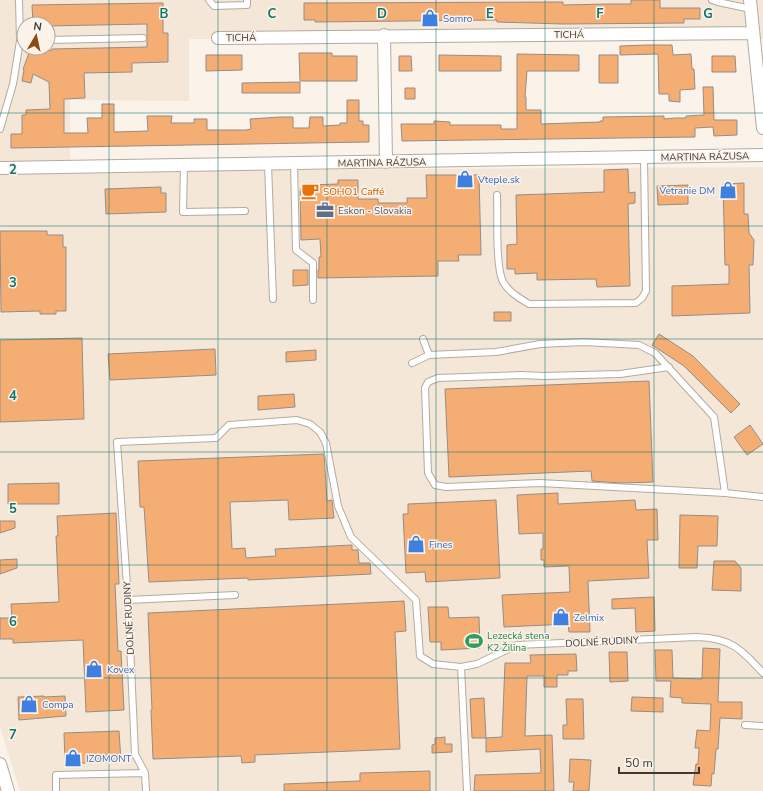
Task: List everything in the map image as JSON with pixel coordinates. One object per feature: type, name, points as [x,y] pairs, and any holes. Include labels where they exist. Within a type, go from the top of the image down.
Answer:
[{"type":"street","points":[[751,5],[763,128]]},
{"type":"street","name":"TICHÁ","points":[[218,38],[384,35],[753,33]]},
{"type":"street","points":[[384,35],[386,162]]},
{"type":"street","name":"MARTINA RÁZUSA","points":[[0,168],[763,155]]},
{"type":"street","points":[[0,764],[8,791]]},
{"type":"lane","points":[[20,0],[21,16]]},
{"type":"lane","points":[[209,0],[214,6],[247,5],[247,0]]},
{"type":"lane","points":[[712,0],[718,2],[751,5]]},
{"type":"lane","points":[[56,40],[143,38]]},
{"type":"lane","points":[[0,128],[13,84],[19,56]]},
{"type":"lane","points":[[497,195],[499,267],[504,282],[515,296],[529,304],[636,303],[642,298],[646,291],[644,157]]},
{"type":"lane","points":[[294,163],[296,250],[313,263],[313,300]]},
{"type":"lane","points":[[268,164],[273,299]]},
{"type":"lane","points":[[184,165],[183,212],[245,211]]},
{"type":"lane","points":[[423,339],[429,355]]},
{"type":"lane","points":[[412,363],[429,355],[496,352],[540,344],[584,342],[639,345],[655,353],[714,418],[725,493]]},
{"type":"lane","points":[[669,367],[620,374],[461,377],[438,378],[428,382],[425,388],[428,473],[435,485],[446,487],[540,483],[725,493],[763,497]]},
{"type":"lane","name":"DOLNÉ RUDINY","points":[[146,791],[145,773],[135,754],[128,600],[116,442],[216,438],[229,425],[297,420],[310,424],[320,432],[326,443],[338,506],[351,537],[416,600],[420,656],[433,664],[461,667],[477,664],[517,645],[697,637],[724,640],[746,654],[763,673]]},
{"type":"lane","points":[[128,600],[235,595]]},
{"type":"lane","points":[[461,667],[467,791]]},
{"type":"lane","points":[[745,725],[763,726]]},
{"type":"lane","points":[[56,791],[56,775],[145,773]]},
{"type":"shaded area","points":[[0,0],[763,0],[763,39],[189,39],[189,101],[70,100],[70,171],[763,167],[763,791],[20,791],[0,727]]},
{"type":"building","points":[[631,0],[660,0],[660,8],[700,8],[700,19],[684,19],[684,23],[563,24],[497,22],[497,20],[315,22],[315,20],[304,20],[304,3],[563,2],[563,5],[631,4]]},
{"type":"building","points":[[163,3],[163,33],[168,33],[168,62],[132,63],[132,72],[84,73],[85,98],[64,99],[64,133],[88,133],[87,118],[102,118],[102,104],[114,104],[114,132],[148,131],[147,116],[172,116],[171,123],[194,123],[194,119],[207,119],[207,130],[246,130],[251,129],[250,119],[280,117],[293,117],[293,128],[309,128],[310,117],[323,117],[323,126],[340,125],[340,123],[347,123],[347,100],[359,100],[359,121],[363,121],[363,125],[369,125],[369,142],[11,148],[11,134],[22,134],[22,115],[26,115],[26,110],[50,109],[49,82],[33,74],[31,83],[22,81],[23,69],[28,56],[56,56],[56,49],[147,47],[147,24],[56,26],[56,16],[33,16],[32,5]]},
{"type":"building","points":[[672,45],[673,55],[691,54],[692,69],[694,69],[695,89],[680,90],[680,102],[669,101],[669,94],[659,94],[658,54],[620,55],[620,46]]},
{"type":"building","points":[[299,53],[332,53],[332,56],[357,56],[357,81],[300,81]]},
{"type":"building","points":[[517,54],[579,55],[579,71],[527,71],[525,97],[526,110],[541,110],[541,124],[600,122],[603,121],[603,117],[664,116],[664,119],[704,115],[703,87],[713,87],[714,120],[737,120],[737,135],[714,136],[713,127],[695,128],[695,137],[402,141],[401,124],[434,124],[434,121],[450,122],[450,125],[501,125],[501,129],[517,129]]},
{"type":"building","points":[[206,55],[242,55],[242,70],[206,71]]},
{"type":"building","points":[[439,55],[501,56],[501,71],[439,71]]},
{"type":"building","points":[[599,55],[618,55],[618,83],[599,83]]},
{"type":"building","points":[[399,56],[411,56],[412,71],[399,71]]},
{"type":"building","points":[[712,56],[735,56],[736,72],[712,72]]},
{"type":"building","points":[[300,82],[300,93],[242,93],[242,83]]},
{"type":"building","points":[[405,88],[415,88],[415,99],[405,99]]},
{"type":"building","points":[[628,169],[629,193],[635,192],[635,203],[628,204],[630,286],[597,287],[596,279],[537,280],[537,273],[515,274],[515,269],[507,269],[507,245],[517,244],[516,195],[604,192],[604,170]]},
{"type":"building","points":[[426,175],[479,175],[481,255],[458,255],[459,261],[438,261],[438,276],[318,278],[319,257],[321,257],[320,239],[301,240],[300,191],[302,187],[308,185],[338,184],[338,180],[358,180],[358,199],[378,199],[378,203],[407,203],[407,198],[427,198]]},
{"type":"building","points":[[744,183],[744,214],[748,214],[749,233],[754,240],[753,265],[749,265],[750,313],[672,316],[672,286],[729,284],[729,265],[725,265],[723,184]]},
{"type":"building","points":[[688,185],[688,204],[658,205],[657,186]]},
{"type":"building","points":[[161,187],[161,193],[166,193],[166,212],[106,214],[105,189]]},
{"type":"building","points":[[0,231],[47,231],[47,235],[63,235],[63,247],[66,247],[66,311],[56,311],[56,314],[40,314],[40,311],[1,312]]},
{"type":"building","points":[[293,270],[308,270],[308,285],[293,286]]},
{"type":"building","points":[[494,312],[511,312],[511,321],[494,321]]},
{"type":"building","points":[[659,334],[693,356],[740,404],[731,413],[684,366],[652,345]]},
{"type":"building","points":[[82,338],[84,419],[0,422],[0,340]]},
{"type":"building","points":[[215,349],[216,375],[110,380],[108,354]]},
{"type":"building","points":[[316,350],[316,360],[286,362],[286,352]]},
{"type":"building","points":[[649,381],[653,482],[621,483],[592,481],[591,471],[449,477],[445,389]]},
{"type":"building","points":[[294,394],[295,407],[258,410],[258,396]]},
{"type":"building","points":[[750,425],[763,444],[747,455],[734,437]]},
{"type":"building","points":[[324,454],[327,501],[332,500],[334,518],[289,520],[288,500],[230,502],[232,549],[245,548],[246,558],[276,556],[275,549],[352,545],[352,550],[358,550],[359,563],[370,563],[371,574],[248,580],[248,578],[149,582],[144,507],[140,507],[138,461]]},
{"type":"building","points":[[59,483],[59,504],[8,504],[8,484]]},
{"type":"building","points":[[558,493],[558,504],[635,500],[636,510],[657,509],[658,540],[647,540],[649,578],[588,581],[590,632],[569,632],[568,624],[504,627],[502,595],[570,592],[569,566],[544,567],[544,560],[541,560],[543,533],[519,534],[517,495]]},
{"type":"building","points":[[496,500],[500,578],[426,582],[425,572],[406,573],[403,514],[408,514],[408,504]]},
{"type":"building","points":[[116,513],[119,584],[115,584],[118,651],[121,651],[124,710],[86,712],[83,640],[13,643],[13,639],[0,639],[0,618],[12,618],[11,604],[59,602],[56,536],[58,536],[57,516]]},
{"type":"building","points":[[680,515],[718,516],[717,546],[698,546],[697,568],[679,568]]},
{"type":"building","points":[[0,521],[15,521],[15,528],[0,533]]},
{"type":"building","points":[[17,559],[17,568],[0,574],[0,560]]},
{"type":"building","points":[[714,561],[735,561],[741,568],[741,591],[712,590]]},
{"type":"building","points":[[654,597],[655,631],[636,632],[635,608],[612,609],[612,599]]},
{"type":"building","points":[[404,601],[406,631],[395,632],[400,749],[255,755],[255,762],[242,763],[241,756],[153,759],[148,613]]},
{"type":"building","points":[[428,607],[448,607],[449,618],[479,617],[480,648],[441,650],[441,642],[430,642]]},
{"type":"building","points":[[703,648],[720,649],[718,702],[742,702],[742,719],[720,718],[718,749],[716,749],[714,774],[712,773],[711,786],[693,785],[696,764],[698,764],[699,748],[695,748],[697,730],[710,731],[711,704],[682,703],[682,698],[670,697],[671,681],[656,681],[655,650],[672,650],[673,678],[702,679]]},
{"type":"building","points":[[609,652],[627,652],[628,681],[610,682]]},
{"type":"building","points":[[576,654],[577,671],[568,671],[568,675],[557,675],[557,687],[544,687],[544,676],[527,676],[525,736],[552,735],[554,791],[474,791],[475,775],[541,773],[540,749],[486,752],[486,738],[502,737],[505,663],[531,663],[530,655]]},
{"type":"building","points":[[65,696],[66,716],[19,720],[18,697]]},
{"type":"building","points":[[632,697],[663,698],[663,712],[631,711]]},
{"type":"building","points":[[484,698],[486,738],[472,738],[470,699]]},
{"type":"building","points":[[566,699],[583,699],[584,739],[563,739],[563,725],[567,725]]},
{"type":"building","points":[[119,731],[121,761],[65,764],[64,733]]},
{"type":"building","points":[[445,737],[445,744],[452,744],[452,752],[432,753],[432,745],[435,744],[435,738]]},
{"type":"building","points":[[570,759],[591,760],[589,791],[573,791],[574,782],[569,782]]},
{"type":"building","points":[[430,771],[430,791],[284,791],[284,784],[360,781],[360,773]]},
{"type":"place","name":"Somro","points":[[430,18]]},
{"type":"place","name":"Vteple.sk","points":[[465,179]]},
{"type":"place","name":"Vetranie DM","points":[[728,190]]},
{"type":"place","name":"SOHO1 Caffé","points":[[310,191]]},
{"type":"place","name":"Eskon - Slovakia","points":[[325,210]]},
{"type":"place","name":"Fines","points":[[416,544]]},
{"type":"place","name":"Zelmix","points":[[561,617]]},
{"type":"place","name":"Lezecká stena K2 Žilina","points":[[474,641]]},
{"type":"place","name":"Kovex","points":[[94,669]]},
{"type":"place","name":"Compa","points":[[29,704]]},
{"type":"place","name":"IZOMONT","points":[[73,758]]}]
